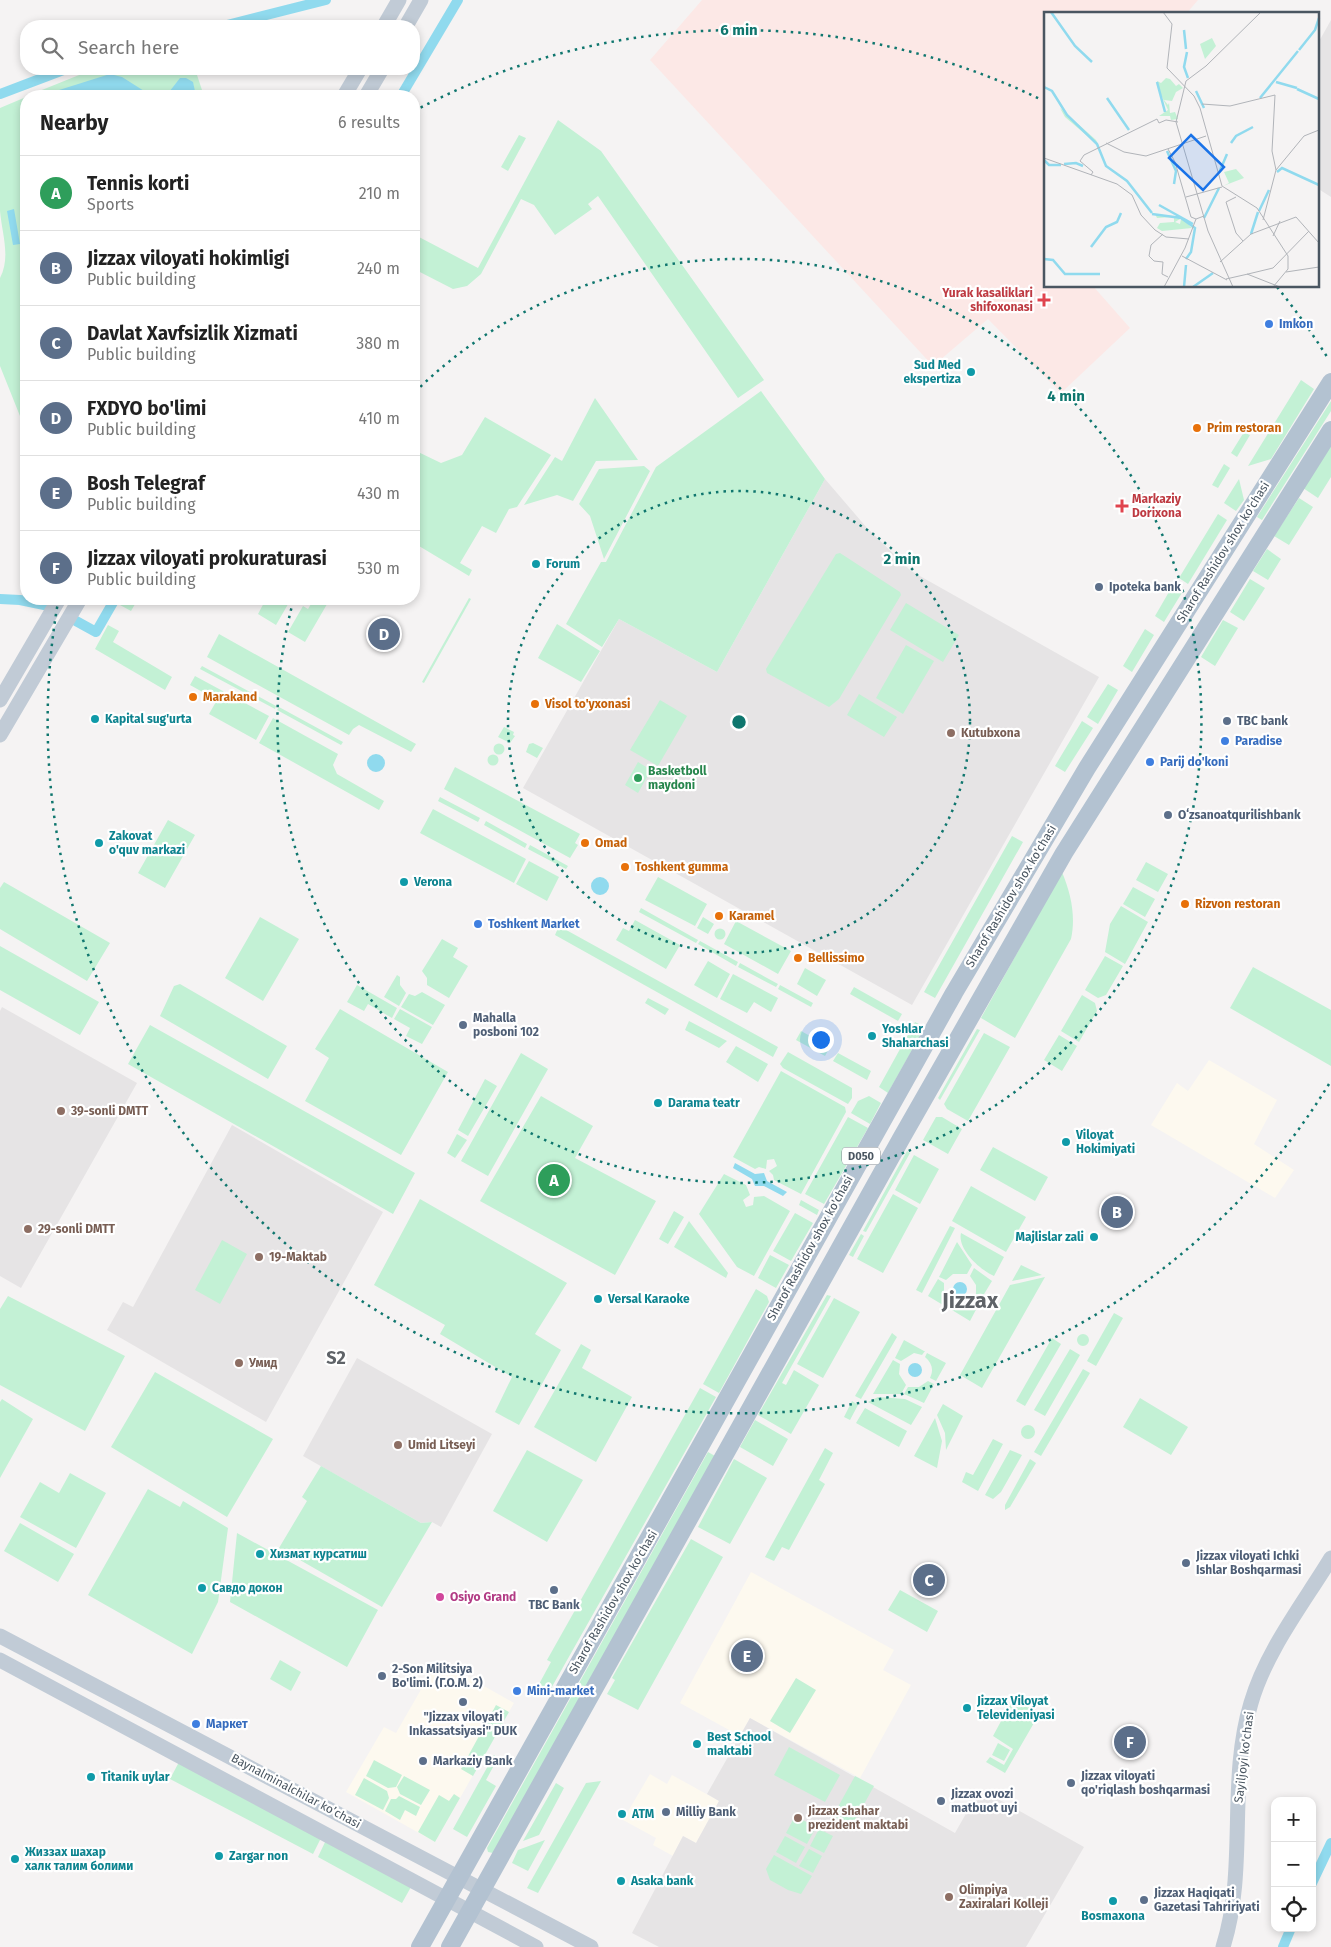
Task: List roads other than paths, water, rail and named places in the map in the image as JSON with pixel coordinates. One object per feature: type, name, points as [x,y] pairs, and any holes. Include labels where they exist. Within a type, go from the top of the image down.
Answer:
[{"type":"main road","points":[[387,20],[399,0]]},
{"type":"main road","points":[[409,20],[421,0]]},
{"type":"main road","points":[[348,90],[356,75]]},
{"type":"main road","points":[[370,90],[378,75]]},
{"type":"main road","name":"Sharof Rashidov shox ko'chasi","points":[[420,1947],[954,993],[1087,768],[1331,382]]},
{"type":"main road","name":"Sharof Rashidov shox ko'chasi","points":[[450,1947],[732,1440],[1064,854],[1331,430]]},
{"type":"main road","points":[[1205,580],[1201,592],[1205,603],[1212,605],[1224,599]]},
{"type":"main road","points":[[0,700],[55,605]]},
{"type":"main road","points":[[0,735],[76,605]]},
{"type":"main road","points":[[712,1428],[711,1438],[715,1444],[724,1446],[732,1440]]},
{"type":"main road","name":"Sayiljoyi ko'chasi","points":[[1223,1947],[1234,1893],[1238,1789],[1250,1704],[1270,1658],[1331,1558]]},
{"type":"main road","name":"Baynalminalchilar ko’chasi","points":[[0,1636],[590,1947]]},
{"type":"main road","name":"Baynalminalchilar ko’chasi","points":[[0,1660],[536,1947]]},
{"type":"water","points":[[107,75],[114,75],[122,77],[143,90],[59,90]]},
{"type":"water","points":[[180,78],[186,78],[193,82],[195,90],[171,90]]},
{"type":"water","points":[[14,209],[20,244],[13,245],[7,211]]},
{"type":"water","points":[[376,754],[382,757],[385,763],[382,769],[376,772],[370,769],[367,763],[370,757]]},
{"type":"water","points":[[600,877],[606,880],[609,886],[606,892],[600,895],[594,892],[591,886],[594,880]]},
{"type":"water","points":[[735,1163],[755,1174],[764,1173],[767,1181],[787,1192],[783,1196],[764,1186],[755,1186],[752,1179],[733,1168]]},
{"type":"water","points":[[957,1282],[963,1282],[967,1289],[963,1296],[957,1296],[953,1292],[953,1286]]},
{"type":"water","points":[[912,1363],[918,1363],[922,1370],[918,1377],[912,1377],[908,1373],[908,1367]]},
{"type":"waterway","points":[[247,20],[326,0]]},
{"type":"waterway","points":[[420,64],[458,0]]},
{"type":"waterway","points":[[0,94],[50,75]]},
{"type":"waterway","points":[[405,90],[413,75]]},
{"type":"waterway","points":[[0,599],[20,600]]},
{"type":"waterway","points":[[44,605],[49,606]]},
{"type":"waterway","points":[[76,621],[96,632],[112,605]]},
{"type":"waterway","points":[[1316,1875],[1331,1843]]},
{"type":"waterway","points":[[1283,1947],[1289,1932]]},
{"type":"place","name":"Yurak kasaliklari shifoxonasi","points":[[1044,300]]},
{"type":"place","name":"Imkon","points":[[1269,324]]},
{"type":"place","name":"Sud Med ekspertiza","points":[[971,372]]},
{"type":"place","name":"Prim restoran","points":[[1197,428]]},
{"type":"place","name":"Markaziy Dorixona","points":[[1122,506]]},
{"type":"place","name":"Forum","points":[[536,564]]},
{"type":"place","name":"Ipoteka bank","points":[[1099,587]]},
{"type":"place","name":"FXDYO bo'limi","points":[[384,634]]},
{"type":"place","name":"Marakand","points":[[193,697]]},
{"type":"place","name":"Visol to'yxonasi","points":[[535,704]]},
{"type":"place","name":"Kapital sug'urta","points":[[95,719]]},
{"type":"place","name":"TBC bank","points":[[1227,721]]},
{"type":"place","name":"Kutubxona","points":[[951,733]]},
{"type":"place","name":"Paradise","points":[[1225,741]]},
{"type":"place","name":"Parij do'koni","points":[[1150,762]]},
{"type":"place","name":"Basketboll maydoni","points":[[638,778]]},
{"type":"place","name":"Oʻzsanoatqurilishbank","points":[[1168,815]]},
{"type":"place","name":"Zakovat o'quv markazi","points":[[99,843]]},
{"type":"place","name":"Omad","points":[[585,843]]},
{"type":"place","name":"Toshkent gumma","points":[[625,867]]},
{"type":"place","name":"Verona","points":[[404,882]]},
{"type":"place","name":"Rizvon restoran","points":[[1185,904]]},
{"type":"place","name":"Karamel","points":[[719,916]]},
{"type":"place","name":"Toshkent Market","points":[[478,924]]},
{"type":"place","name":"Bellissimo","points":[[798,958]]},
{"type":"place","name":"Mahalla posboni 102","points":[[463,1025]]},
{"type":"place","name":"Yoshlar Shaharchasi","points":[[872,1036]]},
{"type":"place","name":"Darama teatr","points":[[658,1103]]},
{"type":"place","name":"39-sonli DMTT","points":[[61,1111]]},
{"type":"place","name":"Viloyat Hokimiyati","points":[[1066,1142]]},
{"type":"place","name":"Tennis korti","points":[[554,1180]]},
{"type":"place","name":"Jizzax viloyati hokimligi","points":[[1117,1212]]},
{"type":"place","name":"29-sonli DMTT","points":[[28,1229]]},
{"type":"place","name":"Majlislar zali","points":[[1094,1237]]},
{"type":"place","name":"19-Maktab","points":[[259,1257]]},
{"type":"place","name":"Versal Karaoke","points":[[598,1299]]},
{"type":"place","name":"Умид","points":[[239,1363]]},
{"type":"place","name":"Umid Litseyi","points":[[398,1445]]},
{"type":"place","name":"Хизмат курсатиш","points":[[260,1554]]},
{"type":"place","name":"Jizzax viloyati Ichki Ishlar Boshqarmasi","points":[[1186,1563]]},
{"type":"place","name":"Davlat Xavfsizlik Xizmati","points":[[929,1580]]},
{"type":"place","name":"Cавдо докон","points":[[202,1588]]},
{"type":"place","name":"TBC Bank","points":[[554,1590]]},
{"type":"place","name":"Osiyo Grand","points":[[440,1597]]},
{"type":"place","name":"Bosh Telegraf","points":[[747,1656]]},
{"type":"place","name":"2-Son Militsiya Bo'limi. (Г.О.М. 2)","points":[[382,1676]]},
{"type":"place","name":"Mini-market","points":[[517,1691]]},
{"type":"place","name":"\"Jizzax viloyati Inkassatsiyasi\" DUK","points":[[463,1702]]},
{"type":"place","name":"Jizzax Viloyat Televideniyasi","points":[[967,1708]]},
{"type":"place","name":"Маркет","points":[[196,1724]]},
{"type":"place","name":"Jizzax viloyati prokuraturasi","points":[[1130,1742]]},
{"type":"place","name":"Best School maktabi","points":[[697,1744]]},
{"type":"place","name":"Markaziy Bank","points":[[423,1761]]},
{"type":"place","name":"Titanik uylar","points":[[91,1777]]},
{"type":"place","name":"Jizzax viloyati qo'riqlash boshqarmasi","points":[[1071,1783]]},
{"type":"place","name":"Jizzax ovozi matbuot uyi","points":[[941,1801]]},
{"type":"place","name":"Milliy Bank","points":[[666,1812]]},
{"type":"place","name":"ATM","points":[[622,1814]]},
{"type":"place","name":"Jizzax shahar prezident maktabi","points":[[798,1818]]},
{"type":"place","name":"Zargar non","points":[[219,1856]]},
{"type":"place","name":"Жиззах шахар халк талим болими","points":[[15,1859]]},
{"type":"place","name":"Asaka bank","points":[[621,1881]]},
{"type":"place","name":"Olimpiya Zaxiralari Kolleji","points":[[949,1897]]},
{"type":"place","name":"Jizzax Haqiqati Gazetasi Tahririyati","points":[[1144,1900]]},
{"type":"place","name":"Bosmaxona","points":[[1113,1901]]},
{"type":"district","name":"Jizzax","points":[[970,1300]]},
{"type":"district","name":"S2","points":[[336,1358]]}]
